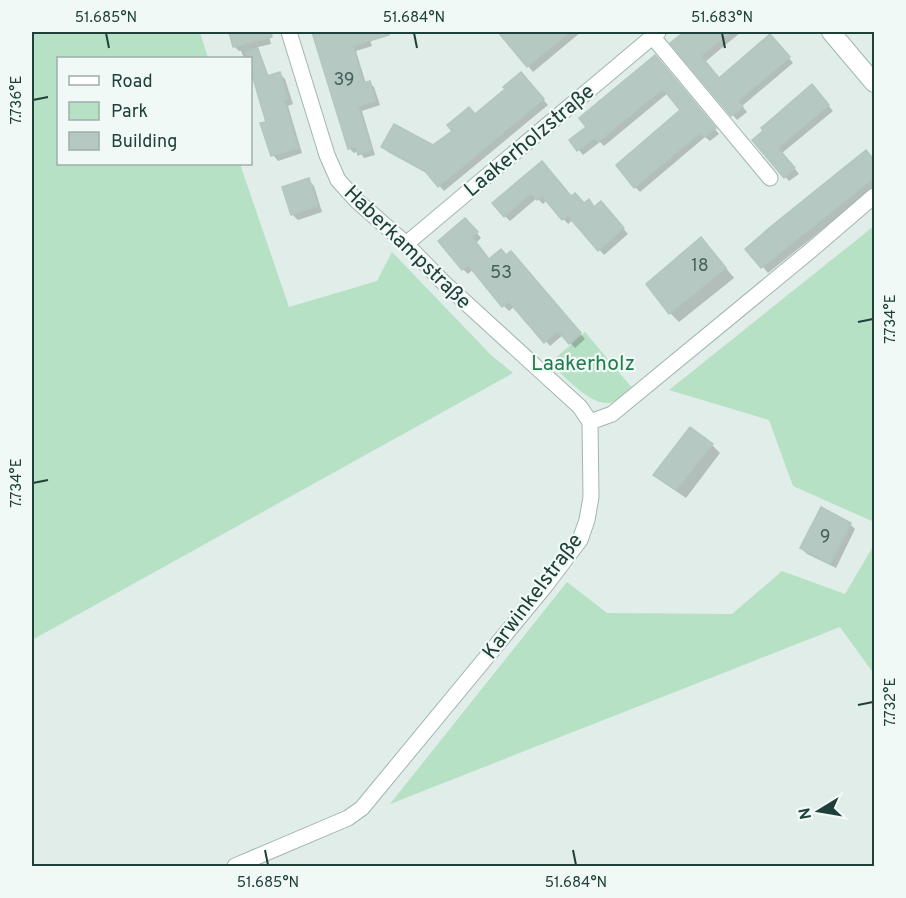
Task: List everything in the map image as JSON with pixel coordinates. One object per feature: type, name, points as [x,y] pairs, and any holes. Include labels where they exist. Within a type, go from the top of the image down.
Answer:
[{"type":"main road","points":[[831,32],[874,83]]},
{"type":"street","name":"Haberkampstraße","points":[[289,32],[327,154],[338,180],[356,200],[406,244],[443,282],[580,407],[590,422]]},
{"type":"street","name":"Laakerholzstraße","points":[[406,244],[655,34],[770,178]]},
{"type":"street","points":[[590,422],[612,414],[874,196]]},
{"type":"street","name":"Karwinkelstraße","points":[[235,867],[348,818],[362,808],[546,585],[580,540],[587,520],[591,497],[590,422]]},
{"type":"green space","points":[[32,32],[200,32],[208,57],[57,57],[57,165],[240,165],[289,307],[377,281],[392,252],[491,355],[513,373],[32,640]]},
{"type":"green space","points":[[874,226],[874,522],[793,486],[769,420],[669,390]]},
{"type":"green space","name":"Laakerholz","points":[[585,332],[633,389],[619,400],[608,403],[590,398],[550,363]]},
{"type":"green space","points":[[874,545],[874,674],[840,627],[390,804],[567,582],[607,613],[732,614],[782,571],[845,594]]},
{"type":"building","points":[[229,32],[271,32],[272,37],[233,47]]},
{"type":"building","points":[[312,32],[389,32],[389,35],[353,46],[363,83],[370,81],[376,101],[358,106],[372,150],[358,155],[356,147],[348,149]]},
{"type":"building","points":[[498,32],[570,32],[527,67]]},
{"type":"building","points":[[684,32],[731,32],[701,56],[719,78],[770,34],[790,57],[738,101],[743,107],[731,116],[670,43]]},
{"type":"building","points":[[257,48],[267,76],[280,72],[288,99],[284,100],[298,148],[271,156],[260,123],[266,122],[252,75],[252,57],[248,57],[246,52]]},
{"type":"building","points":[[655,55],[716,128],[704,137],[700,133],[634,188],[616,165],[680,110],[663,89],[598,142],[595,138],[577,151],[569,140],[586,127],[579,118]]},
{"type":"building","points":[[521,72],[544,99],[438,187],[425,171],[381,147],[394,124],[433,145],[452,131],[447,125],[469,107],[475,114]]},
{"type":"building","points":[[812,84],[829,105],[778,148],[795,168],[784,178],[752,140],[763,131],[761,128]]},
{"type":"building","points":[[866,150],[874,160],[874,178],[761,268],[745,249]]},
{"type":"building","points":[[542,161],[571,196],[575,193],[584,203],[589,199],[594,207],[601,201],[624,228],[598,251],[568,216],[562,220],[542,196],[537,200],[531,193],[504,217],[492,203]]},
{"type":"building","points":[[309,178],[318,206],[291,215],[282,187]]},
{"type":"building","points":[[465,218],[478,232],[472,237],[489,259],[501,249],[506,255],[511,251],[581,333],[569,344],[558,331],[544,343],[509,302],[502,307],[468,265],[462,270],[438,241]]},
{"type":"building","points":[[701,237],[726,268],[669,314],[646,284]]},
{"type":"building","points":[[690,427],[713,444],[676,490],[653,475]]},
{"type":"building","points":[[821,507],[851,523],[830,564],[800,548]]}]
